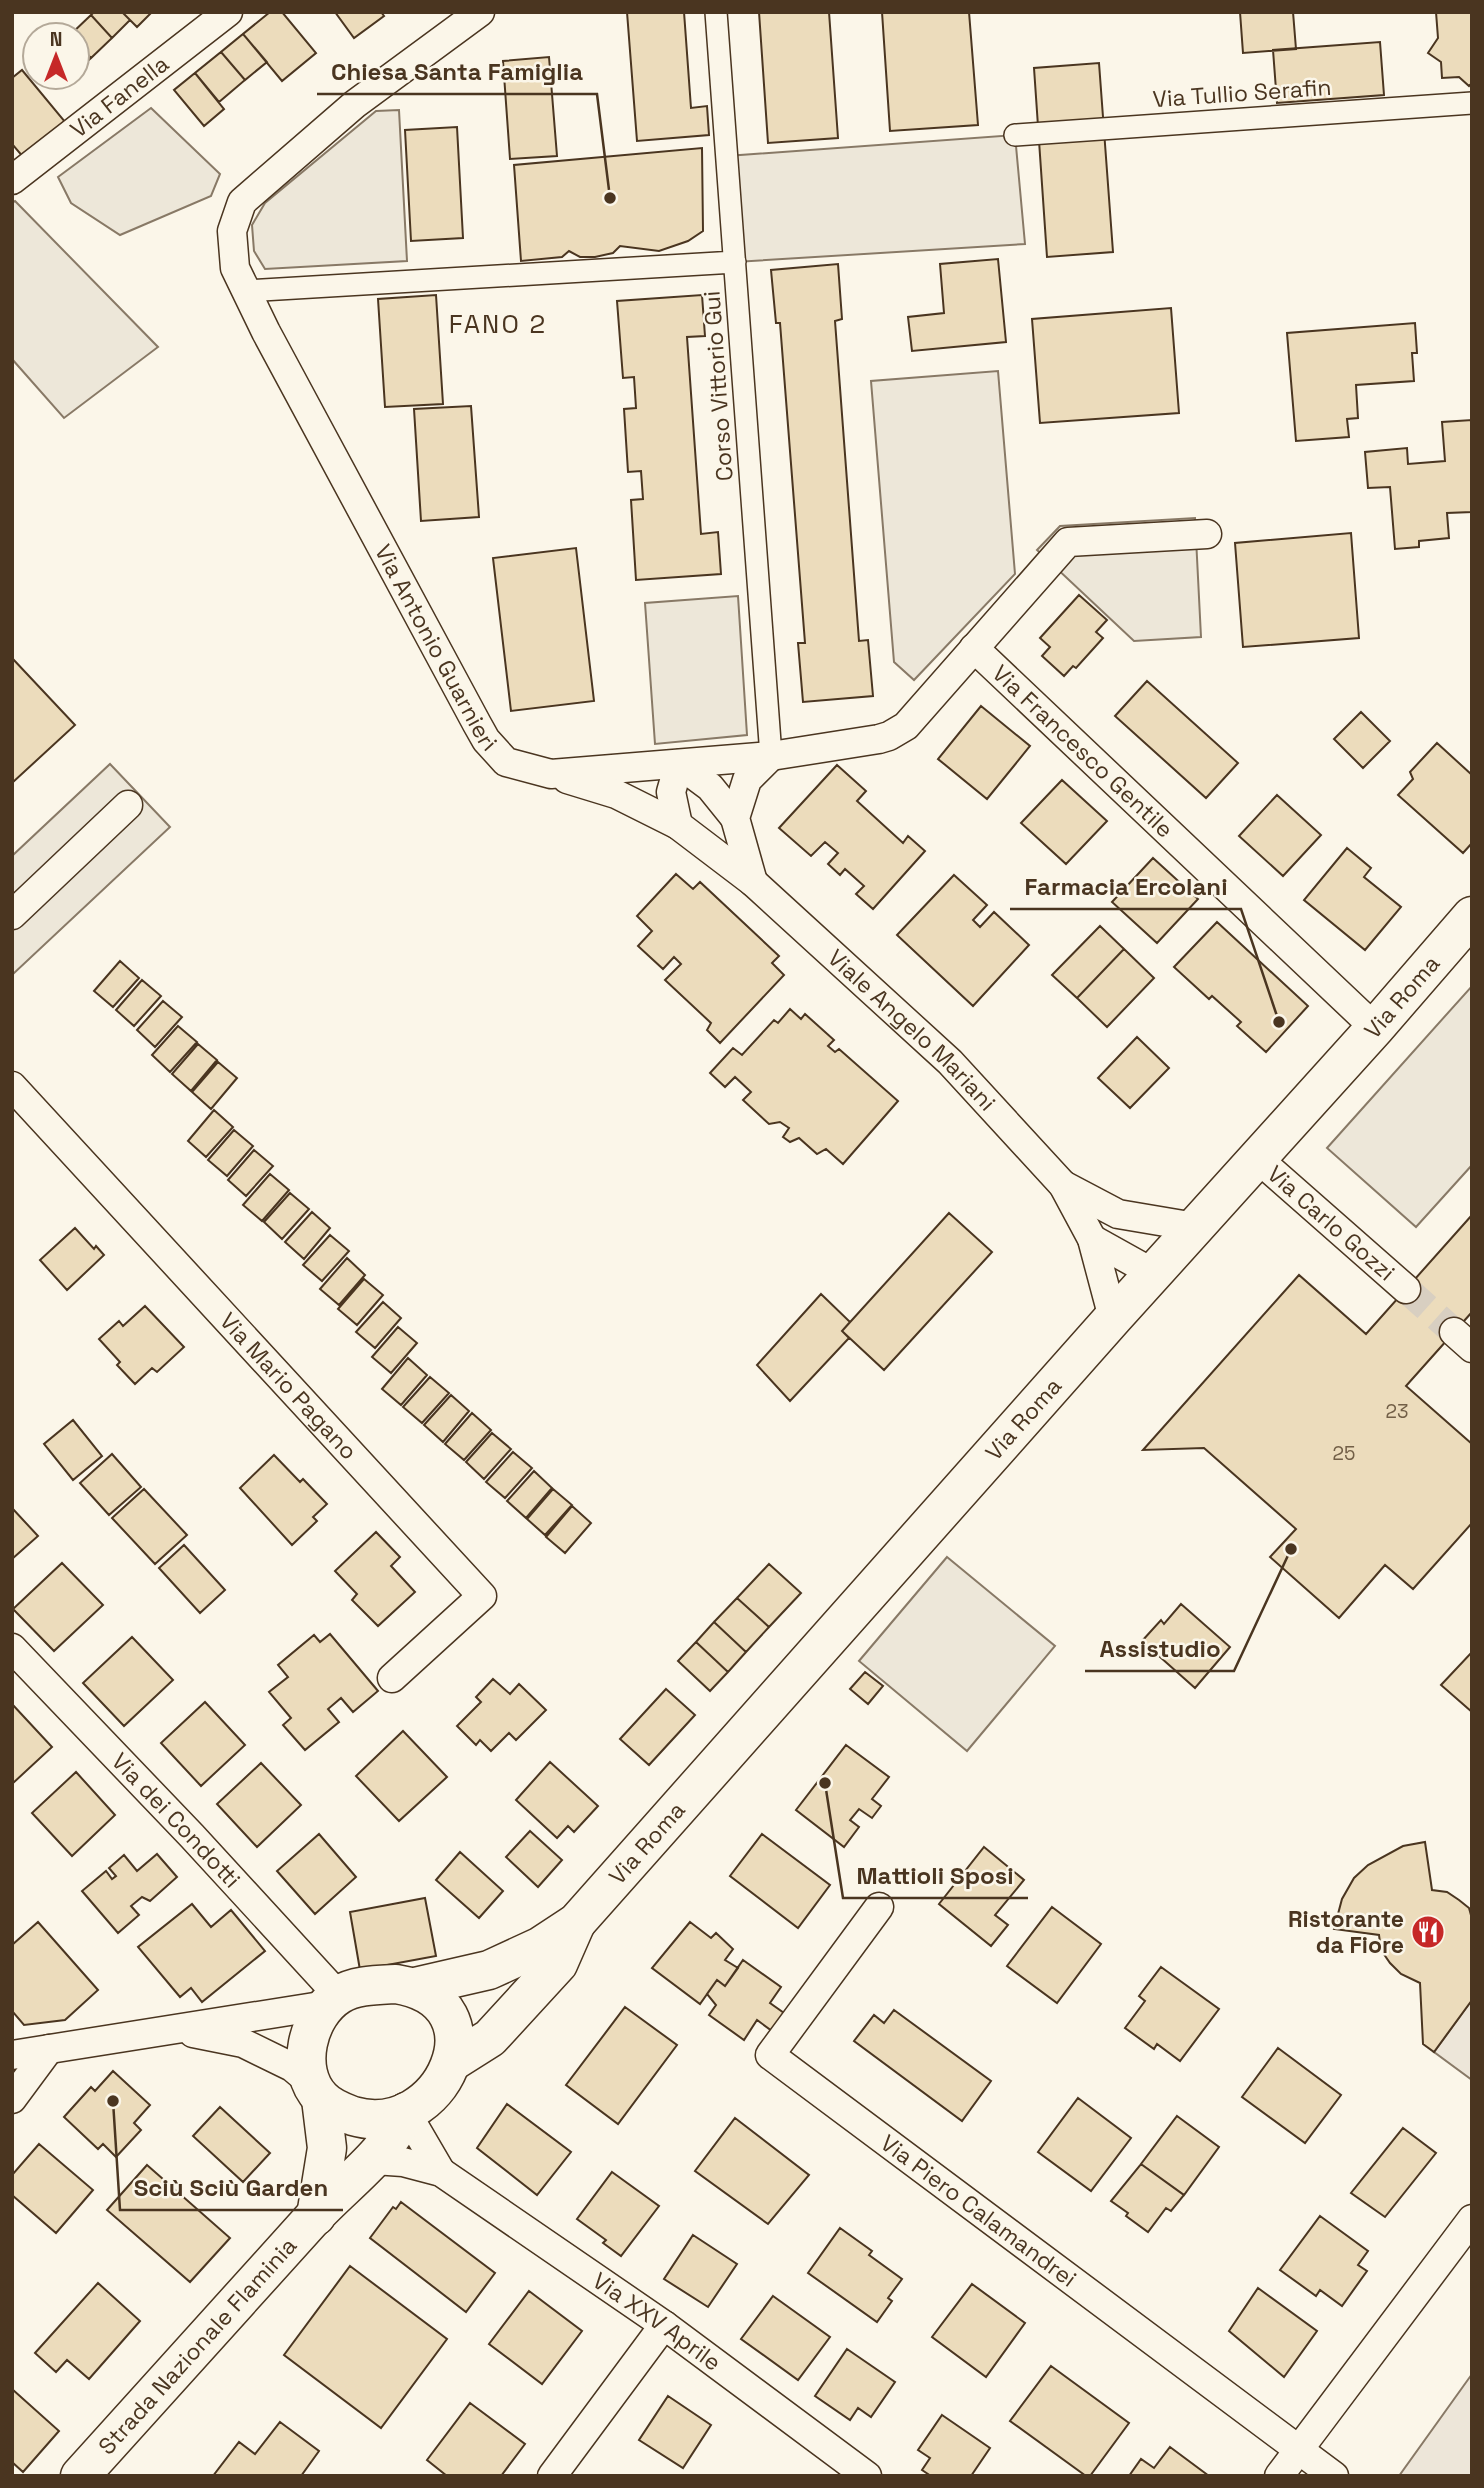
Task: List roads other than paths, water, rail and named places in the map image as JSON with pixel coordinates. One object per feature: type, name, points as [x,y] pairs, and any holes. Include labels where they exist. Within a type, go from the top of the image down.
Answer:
[{"type":"main road","name":"Via Roma","points":[[415,1987],[489,1970],[541,1946],[576,1923],[1472,916]]},
{"type":"main road","name":"Via Roma","points":[[452,2062],[490,2038],[558,1964],[576,1923]]},
{"type":"main road","points":[[316,2216],[327,2148],[316,2091],[307,2062],[308,2039],[316,2020],[332,2000],[372,1985],[396,1984],[415,1987],[434,1998],[449,2017],[455,2039],[452,2062]]},
{"type":"main road","name":"Strada Nazionale Flaminia","points":[[316,2091],[339,2112],[361,2118],[383,2119],[407,2112],[429,2096],[443,2080],[452,2062]]},
{"type":"main road","name":"Strada Nazionale Flaminia","points":[[80,2476],[316,2216],[374,2160],[396,2134],[407,2112]]},
{"type":"street","name":"Via Fanella","points":[[12,180],[228,12]]},
{"type":"street","name":"Via Antonio Guarnieri","points":[[480,12],[355,104],[242,202],[232,231],[235,268],[265,332],[486,740],[506,762],[551,774],[771,756],[889,736],[906,726],[1068,542],[1207,534]]},
{"type":"street","name":"Corso Vittorio Gui","points":[[716,12],[771,756]]},
{"type":"street","name":"Via Tullio Serafin","points":[[1015,135],[1472,103]]},
{"type":"street","points":[[246,290],[735,262]]},
{"type":"street","name":"Via Francesco Gentile","points":[[974,648],[1375,1028]]},
{"type":"street","points":[[735,818],[747,780],[771,756]]},
{"type":"street","points":[[678,825],[671,792],[679,764],[710,787],[735,818],[753,881]]},
{"type":"street","name":"Viale Angelo Mariani","points":[[551,774],[616,794],[678,825],[753,881],[950,1062],[1063,1185],[1092,1240],[1113,1318]]},
{"type":"street","points":[[12,915],[128,805]]},
{"type":"street","name":"Via Mario Pagano","points":[[12,1086],[482,1596],[392,1678]]},
{"type":"street","name":"Via Carlo Gozzi","points":[[1256,1157],[1406,1289]]},
{"type":"street","name":"Viale Angelo Mariani","points":[[1063,1185],[1118,1214],[1195,1227]]},
{"type":"street","points":[[1118,1214],[1153,1273]]},
{"type":"street","points":[[1092,1240],[1153,1273]]},
{"type":"street","name":"Via dei Condotti","points":[[12,1648],[192,1836],[332,2000]]},
{"type":"street","name":"Via Piero Calamandrei","points":[[879,1907],[770,2054],[1334,2476]]},
{"type":"street","points":[[12,2055],[177,2029],[332,2000]]},
{"type":"street","points":[[177,2029],[243,2043],[292,2067],[316,2091]]},
{"type":"street","points":[[12,2099],[49,2049]]},
{"type":"street","name":"Via XXV Aprile","points":[[407,2112],[441,2172]]},
{"type":"street","name":"Via XXV Aprile","points":[[374,2160],[403,2162],[441,2172],[664,2325],[857,2473]]},
{"type":"street","points":[[1279,2476],[1472,2219]]},
{"type":"street","points":[[552,2476],[664,2325]]},
{"type":"tunnel","points":[[1406,1289],[1454,1332]]},
{"type":"place","name":"Chiesa Santa Famiglia","points":[[610,198]]},
{"type":"place","name":"Farmacia Ercolani","points":[[1279,1022]]},
{"type":"place","name":"Assistudio","points":[[1291,1549]]},
{"type":"place","name":"Mattioli Sposi","points":[[825,1783]]},
{"type":"place","name":"Ristorante da Fiore","points":[[1428,1932]]},
{"type":"place","name":"Sciù Sciù Garden","points":[[113,2101]]},
{"type":"district","name":"FANO 2","points":[[498,324]]}]
